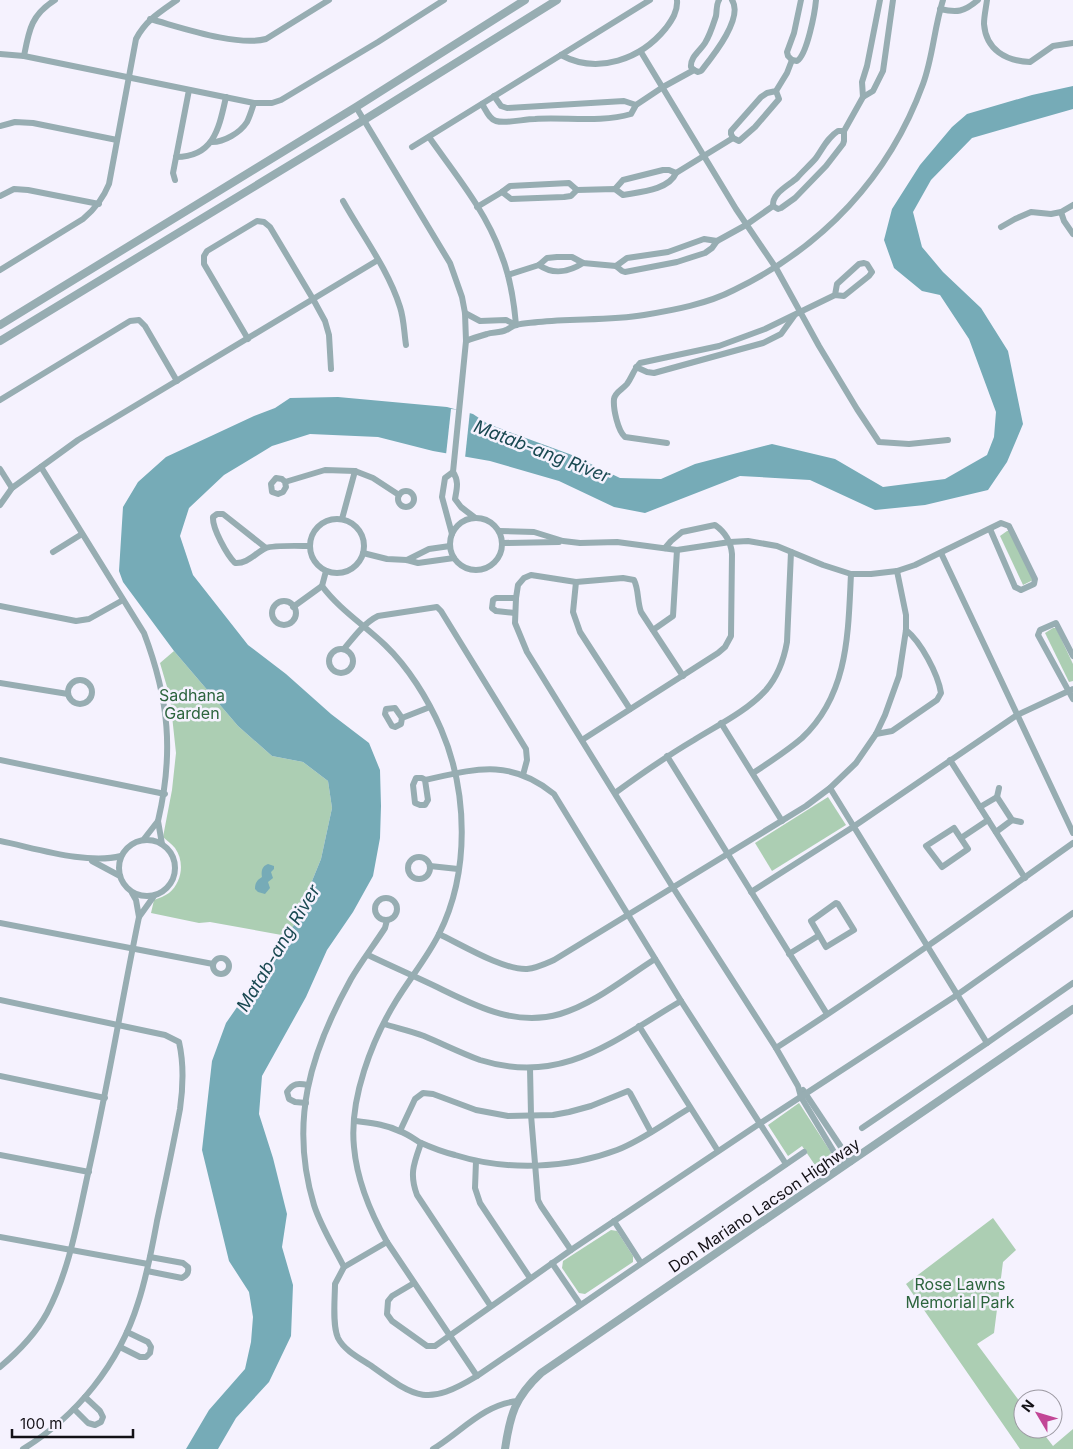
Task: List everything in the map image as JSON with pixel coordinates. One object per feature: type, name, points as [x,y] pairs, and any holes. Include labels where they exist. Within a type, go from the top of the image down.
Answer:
[{"type":"street","points":[[24,56],[31,25],[39,12],[55,0]]},
{"type":"street","points":[[0,270],[83,219],[99,204],[109,184],[136,38],[142,27],[150,19],[177,0]]},
{"type":"street","points":[[150,19],[210,34],[256,42],[266,39],[329,0]]},
{"type":"street","points":[[0,54],[24,56],[254,103],[272,103],[282,100],[444,0]]},
{"type":"street","points":[[0,325],[356,107],[525,0]]},
{"type":"street","points":[[0,341],[364,120],[556,0]]},
{"type":"street","points":[[412,147],[650,0]]},
{"type":"street","points":[[561,55],[579,62],[602,64],[629,58],[641,52],[662,33],[674,15],[677,0]]},
{"type":"street","points":[[694,70],[691,67],[691,62],[705,44],[710,33],[719,0]]},
{"type":"street","points":[[482,104],[489,116],[497,122],[621,117],[631,114],[636,105],[663,87],[694,70],[696,72],[701,70],[724,40],[735,10],[732,0]]},
{"type":"street","points":[[801,0],[794,33],[787,52],[792,60],[797,61],[801,59],[812,22],[816,0]]},
{"type":"street","points":[[773,206],[778,209],[781,208],[795,198],[812,182],[843,144],[844,131],[863,97],[874,91],[883,70],[894,0]]},
{"type":"street","points":[[466,341],[506,330],[516,325],[552,320],[641,315],[686,307],[733,291],[776,268],[822,233],[851,205],[877,173],[899,138],[924,83],[934,46],[942,0]]},
{"type":"street","points":[[986,0],[984,24],[987,36],[992,47],[1009,59],[1030,62],[1053,46],[1073,43]]},
{"type":"street","points":[[940,9],[950,12],[960,11],[967,9],[973,2]]},
{"type":"street","points":[[863,97],[862,82],[867,66],[879,3],[893,8]]},
{"type":"street","points":[[641,52],[746,225],[776,268],[856,409],[879,442],[909,444],[948,440]]},
{"type":"street","points":[[776,91],[779,99],[755,127],[740,141],[733,138],[730,134],[731,131],[761,97],[776,91],[787,73],[792,60]]},
{"type":"street","points":[[175,180],[173,173],[189,90]]},
{"type":"street","points":[[494,96],[501,106],[507,108],[624,101],[636,105]]},
{"type":"street","points":[[176,157],[186,157],[206,148],[212,142],[219,129],[226,97]]},
{"type":"street","points":[[212,142],[219,142],[239,131],[246,122],[254,103]]},
{"type":"street","points":[[356,107],[450,263],[458,285],[465,313],[466,341],[453,472],[458,484],[456,499],[461,507],[474,518]]},
{"type":"street","points":[[0,126],[15,122],[33,123],[117,140]]},
{"type":"street","points":[[773,206],[773,200],[776,195],[815,158],[830,136],[838,131],[844,131]]},
{"type":"street","points":[[429,137],[477,207],[501,253],[508,275],[516,325]]},
{"type":"street","points":[[477,207],[510,186],[529,184],[569,183],[577,190],[615,189],[623,195],[637,193],[672,181],[676,173],[733,138]]},
{"type":"street","points":[[615,189],[623,180],[663,170],[676,173]]},
{"type":"street","points":[[0,196],[14,189],[28,190],[99,204]]},
{"type":"street","points":[[502,192],[511,199],[564,197],[571,196],[577,190]]},
{"type":"street","points":[[342,201],[389,280],[401,309],[406,345]]},
{"type":"street","points":[[1001,227],[1031,212],[1051,214],[1061,212],[1073,205]]},
{"type":"street","points":[[508,275],[538,265],[547,258],[557,257],[572,257],[584,263],[616,266],[626,272],[677,262],[710,251],[716,241],[746,225],[773,206]]},
{"type":"street","points":[[1061,212],[1073,234]]},
{"type":"street","points":[[248,339],[204,264],[204,256],[207,251],[257,221],[264,222],[270,227],[314,299],[328,335],[331,369]]},
{"type":"street","points":[[616,266],[627,258],[668,252],[704,239],[716,241]]},
{"type":"street","points":[[0,506],[12,488],[78,440],[378,260]]},
{"type":"street","points":[[538,265],[551,272],[570,270],[584,263]]},
{"type":"street","points":[[667,443],[625,437],[618,427],[614,399],[617,393],[627,384],[640,363],[718,346],[801,313],[835,295],[844,296],[872,272],[868,264],[859,264],[838,284],[835,295]]},
{"type":"street","points":[[465,313],[480,321],[506,320],[516,325]]},
{"type":"street","points":[[636,367],[654,373],[763,344],[781,334],[794,316]]},
{"type":"street","points":[[0,400],[130,320],[138,320],[145,326],[177,381]]},
{"type":"street","points":[[41,467],[144,634],[153,657],[164,698],[168,765],[165,794],[158,821],[144,840]]},
{"type":"street","points":[[0,469],[12,488]]},
{"type":"street","points":[[286,482],[325,470],[355,471],[373,478],[400,495]]},
{"type":"street","points":[[342,520],[355,471]]},
{"type":"street","points":[[452,534],[461,522],[474,518],[484,519],[500,531],[501,552],[491,565],[484,569],[467,568],[454,558],[450,546],[452,534],[442,498],[445,478],[453,472]]},
{"type":"street","points":[[266,548],[223,514],[217,514],[213,517],[212,522],[235,563],[254,558],[266,548],[310,546]]},
{"type":"street","points":[[333,519],[342,520],[351,523],[357,528],[364,544],[363,553],[359,562],[352,568],[335,574],[326,572],[319,567],[314,561],[310,546],[316,528],[324,522],[333,519]]},
{"type":"street","points":[[500,531],[534,532],[563,541],[580,543],[617,542],[677,550],[748,541],[764,543],[823,566],[851,574],[897,571],[940,553],[1001,523],[1009,526],[1035,579],[1034,584],[1021,590],[1015,587],[990,529]]},
{"type":"street","points":[[582,740],[718,653],[725,647],[730,636],[732,554],[730,542],[716,525],[682,532],[665,548]]},
{"type":"street","points":[[53,552],[82,534]]},
{"type":"street","points":[[502,543],[550,543],[563,541]]},
{"type":"street","points":[[407,560],[429,549],[450,546]]},
{"type":"street","points":[[653,630],[673,616],[677,550]]},
{"type":"street","points":[[615,793],[667,756],[752,703],[766,690],[777,674],[787,642],[791,552]]},
{"type":"street","points":[[363,553],[387,560],[407,560],[418,563],[454,558]]},
{"type":"street","points":[[940,553],[1073,833]]},
{"type":"street","points":[[439,934],[512,968],[527,969],[540,967],[782,821],[830,788],[856,763],[876,734],[899,676],[906,630],[906,615],[897,571]]},
{"type":"street","points":[[293,607],[322,586],[326,572]]},
{"type":"street","points":[[753,773],[803,737],[814,726],[830,700],[844,662],[848,639],[851,574]]},
{"type":"street","points":[[683,676],[639,605],[638,586],[634,580],[623,578],[576,582],[531,575],[524,578],[518,585],[515,623],[527,652],[672,886],[776,1048],[844,1167]]},
{"type":"street","points":[[576,582],[573,612],[580,632],[630,709]]},
{"type":"street","points":[[322,586],[335,603],[364,626],[400,661],[430,707],[441,729],[455,774],[462,818],[458,870],[450,908],[439,934],[396,1001],[374,1042],[365,1066],[355,1121],[353,1145],[358,1172],[374,1219],[387,1242],[477,1376]]},
{"type":"street","points":[[515,613],[496,611],[492,608],[493,600],[496,598],[516,598]]},
{"type":"street","points":[[0,606],[76,621],[89,619],[123,600]]},
{"type":"street","points":[[344,649],[371,620],[386,614],[437,607],[486,682],[526,749],[527,760],[523,775]]},
{"type":"street","points":[[1073,656],[1056,623],[1040,630],[1038,635],[1071,690],[1073,700]]},
{"type":"street","points":[[876,734],[892,731],[937,700],[941,694],[940,685],[919,643],[906,630]]},
{"type":"street","points":[[0,683],[68,694]]},
{"type":"street","points":[[751,892],[853,827],[1016,715],[1071,690]]},
{"type":"street","points":[[402,718],[430,707]]},
{"type":"street","points":[[720,723],[782,821]]},
{"type":"street","points":[[667,756],[827,1014]]},
{"type":"street","points":[[0,760],[165,794]]},
{"type":"street","points":[[950,760],[1025,878]]},
{"type":"street","points":[[425,780],[489,768],[523,775],[541,784],[554,794],[681,1001],[786,1164]]},
{"type":"street","points":[[830,788],[987,1044]]},
{"type":"street","points":[[999,788],[997,797],[1012,820],[1021,822]]},
{"type":"street","points":[[980,807],[997,797]]},
{"type":"street","points":[[962,838],[988,820]]},
{"type":"street","points":[[996,832],[1012,820]]},
{"type":"street","points":[[158,821],[162,844]]},
{"type":"street","points":[[954,828],[962,838],[968,850],[942,867],[926,847],[954,828]]},
{"type":"street","points":[[0,1367],[33,1336],[47,1313],[57,1291],[71,1250],[89,1172],[139,917],[136,900],[125,887],[120,876],[119,864],[126,848],[134,842],[154,840],[168,849],[173,856],[175,872],[168,887],[154,896],[139,917]]},
{"type":"street","points":[[0,841],[88,859],[109,859],[121,856]]},
{"type":"street","points":[[776,1048],[927,946],[1073,843]]},
{"type":"street","points":[[88,859],[120,876]]},
{"type":"street","points":[[430,866],[458,870]]},
{"type":"street","points":[[131,892],[143,896],[154,896]]},
{"type":"street","points":[[837,903],[854,928],[853,931],[826,947],[818,936],[811,921],[837,903]]},
{"type":"street","points":[[414,1283],[392,1296],[388,1301],[387,1314],[392,1321],[427,1346],[435,1346],[490,1305],[571,1250],[718,1151],[957,995],[1073,913]]},
{"type":"street","points":[[344,1267],[314,1207],[306,1170],[303,1137],[308,1085],[316,1055],[328,1025],[352,977],[385,928],[387,920]]},
{"type":"street","points":[[0,923],[213,964]]},
{"type":"street","points":[[789,954],[818,936]]},
{"type":"street","points":[[368,955],[483,1009],[519,1018],[544,1018],[561,1014],[582,1004],[655,959]]},
{"type":"street","points":[[862,1128],[987,1044],[1073,983]]},
{"type":"street","points":[[0,1000],[118,1024],[172,1038],[179,1042],[183,1090],[147,1271],[128,1332],[104,1373],[86,1397],[35,1446],[23,1449]]},
{"type":"street","points":[[384,1024],[421,1035],[481,1060],[502,1065],[530,1068],[552,1066],[588,1056],[681,1001]]},
{"type":"street","name":"Don Mariano Lacson Highway","points":[[504,1449],[512,1414],[518,1401],[527,1386],[541,1373],[1073,1009]]},
{"type":"street","points":[[639,1026],[718,1151]]},
{"type":"street","points":[[530,1068],[531,1115],[538,1200],[571,1250]]},
{"type":"street","points":[[0,1076],[104,1098]]},
{"type":"street","points":[[306,1103],[295,1102],[289,1098],[287,1092],[291,1086],[297,1083],[308,1085]]},
{"type":"street","points":[[400,1131],[415,1099],[423,1093],[433,1094],[476,1110],[508,1116],[552,1115],[569,1112],[591,1106],[628,1091],[651,1132]]},
{"type":"street","points":[[803,1095],[851,1162]]},
{"type":"street","points":[[355,1121],[378,1124],[400,1131],[421,1143],[476,1161],[517,1166],[582,1160],[603,1154],[632,1143],[690,1108]]},
{"type":"street","points":[[421,1143],[413,1166],[412,1182],[417,1195],[490,1305]]},
{"type":"street","points":[[387,1242],[344,1267],[335,1284],[335,1330],[345,1348],[401,1388],[432,1396],[443,1394],[477,1376],[804,1152]]},
{"type":"street","points":[[0,1155],[89,1172]]},
{"type":"street","points":[[476,1161],[475,1188],[480,1203],[530,1278]]},
{"type":"street","points":[[614,1221],[641,1262]]},
{"type":"street","points":[[0,1237],[71,1250],[149,1260],[183,1262],[189,1270],[187,1275],[182,1278],[147,1271]]},
{"type":"street","points":[[552,1263],[580,1304]]},
{"type":"street","points":[[120,1347],[140,1357],[146,1357],[150,1353],[151,1348],[148,1342],[128,1332]]},
{"type":"street","points":[[74,1409],[88,1423],[95,1425],[101,1422],[103,1417],[100,1411],[86,1397]]},
{"type":"street","points":[[434,1448],[493,1407],[505,1402],[518,1401]]},
{"type":"green space","points":[[1010,531],[1033,580],[1023,585],[1000,536]]},
{"type":"green space","points":[[1056,628],[1073,664],[1073,681],[1069,682],[1045,633]]},
{"type":"green space","name":"Sadhana Garden","points":[[174,651],[238,726],[272,756],[303,762],[328,781],[332,808],[321,859],[294,925],[287,936],[210,922],[199,923],[151,913],[154,900],[167,894],[173,888],[181,872],[178,854],[174,847],[163,837],[172,790],[176,753],[170,697],[160,663]]},
{"type":"green space","points":[[828,797],[846,825],[772,871],[755,843]]},
{"type":"green space","points":[[799,1103],[836,1160],[819,1171],[802,1146],[788,1156],[768,1125]]},
{"type":"green space","name":"Rose Lawns Memorial Park","points":[[993,1218],[1016,1250],[1003,1262],[994,1333],[977,1344],[1013,1393],[1013,1439],[906,1284]]},
{"type":"green space","points":[[611,1230],[617,1231],[633,1256],[633,1262],[585,1294],[579,1293],[562,1268],[563,1261]]},
{"type":"green space","name":"Rose Lawns Memorial Park","points":[[1073,1429],[1073,1449],[1020,1449],[1013,1439],[1048,1439],[1053,1446]]},
{"type":"water","name":"Matab-ang River","points":[[1073,86],[1073,109],[972,138],[931,180],[913,212],[922,247],[943,272],[981,308],[1008,351],[1023,424],[1007,462],[988,490],[925,505],[875,510],[810,480],[740,476],[645,513],[614,507],[559,481],[490,461],[433,451],[378,437],[310,434],[272,446],[224,475],[189,508],[180,536],[193,575],[248,645],[369,743],[380,770],[381,806],[380,838],[373,876],[353,912],[327,950],[306,997],[262,1076],[259,1114],[273,1158],[287,1214],[282,1247],[293,1285],[291,1336],[269,1382],[236,1418],[218,1449],[186,1449],[209,1410],[245,1369],[251,1342],[253,1317],[249,1292],[229,1261],[202,1150],[212,1061],[226,1023],[294,925],[321,859],[332,808],[328,781],[303,762],[272,756],[238,726],[174,651],[123,582],[119,571],[123,507],[138,482],[166,457],[275,408],[290,398],[338,397],[447,407],[473,414],[488,424],[572,455],[620,478],[661,479],[695,464],[772,444],[835,459],[883,487],[945,479],[987,455],[994,437],[996,412],[969,339],[940,295],[922,291],[894,268],[884,240],[892,209],[920,165],[952,127],[967,114],[1032,95]]},
{"type":"water","points":[[268,864],[274,866],[274,869],[271,872],[273,878],[268,882],[270,888],[265,894],[258,892],[255,887],[262,877],[263,867]]},
{"type":"pier","points":[[451,409],[470,411],[465,458],[446,455]]}]
